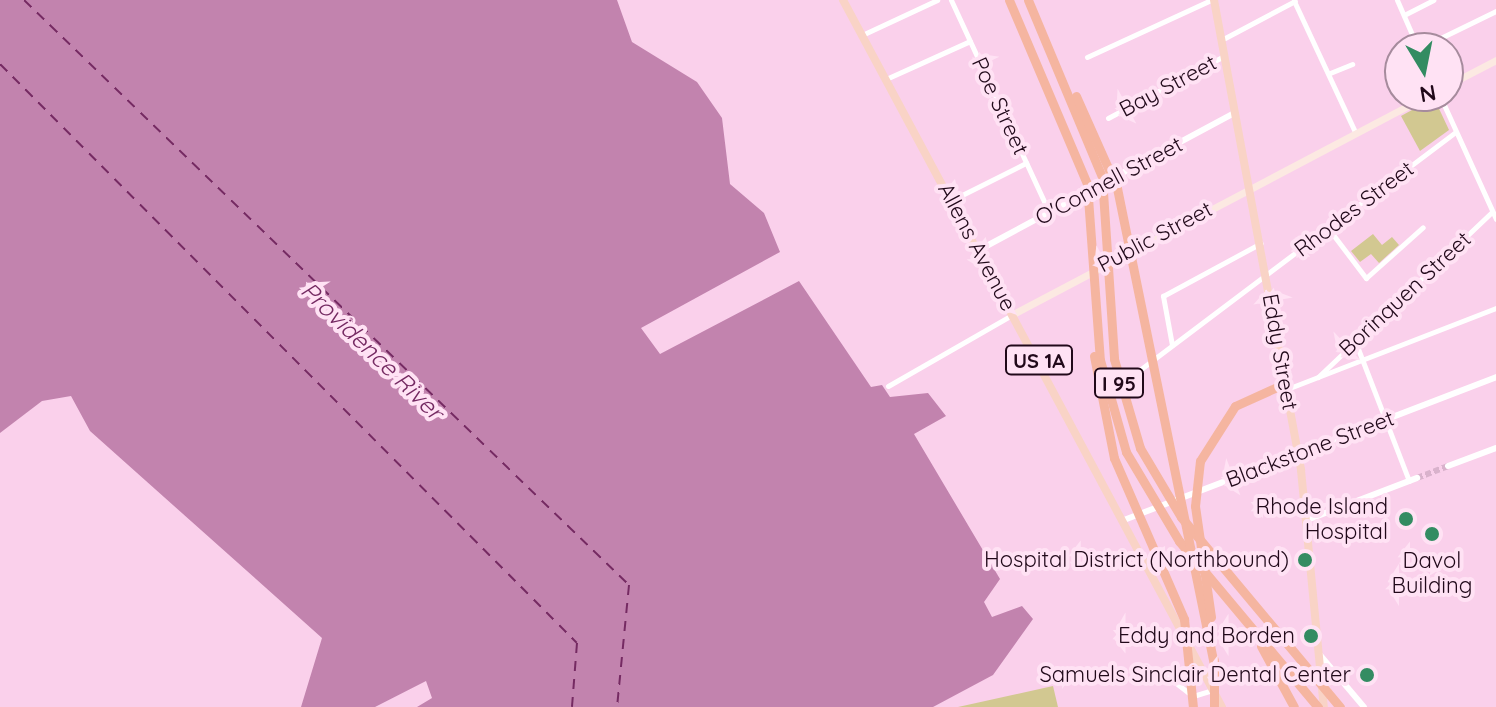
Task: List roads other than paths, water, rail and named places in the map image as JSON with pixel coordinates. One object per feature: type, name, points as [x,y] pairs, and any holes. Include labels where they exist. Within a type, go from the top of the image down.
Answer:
[{"type":"highway","name":"I 95","points":[[1009,0],[1087,184],[1096,261],[1096,321],[1108,402],[1147,494],[1252,629],[1319,706]]},
{"type":"highway","name":"I 95","points":[[1028,0],[1065,79],[1102,177],[1112,252],[1120,390],[1162,488],[1181,517],[1340,707]]},
{"type":"highway","points":[[1065,79],[1116,183],[1214,666]]},
{"type":"highway","points":[[1096,321],[1097,394],[1128,490],[1184,619],[1193,707]]},
{"type":"highway","points":[[1214,707],[1214,666],[1195,491],[1206,446],[1230,411],[1286,386]]},
{"type":"highway","points":[[1252,629],[1294,707]]},
{"type":"main road","name":"Allens Avenue","points":[[843,0],[1222,707]]},
{"type":"main road","name":"Eddy Street","points":[[1213,0],[1225,38],[1298,454],[1319,654],[1319,706]]},
{"type":"main road","points":[[1464,77],[1496,60]]},
{"type":"main road","name":"Public Street","points":[[1013,314],[1395,112]]},
{"type":"street","points":[[862,35],[937,0]]},
{"type":"street","name":"Poe Street","points":[[951,0],[1049,212]]},
{"type":"street","points":[[1087,57],[1213,0]]},
{"type":"street","points":[[1225,38],[1295,0],[1355,132]]},
{"type":"street","points":[[1397,0],[1412,32]]},
{"type":"street","points":[[1404,15],[1433,0]]},
{"type":"street","points":[[1452,32],[1496,11]]},
{"type":"street","points":[[886,79],[970,41]]},
{"type":"street","name":"Bay Street","points":[[1108,118],[1228,55]]},
{"type":"street","points":[[1330,73],[1352,64]]},
{"type":"street","name":"O'Connell Street","points":[[979,250],[1238,111]]},
{"type":"street","points":[[1447,112],[1496,219]]},
{"type":"street","name":"Rhodes Street","points":[[1137,372],[1456,132]]},
{"type":"street","points":[[952,200],[1026,163]]},
{"type":"street","name":"Borinquen Street","points":[[1318,377],[1492,212]]},
{"type":"street","points":[[1328,228],[1366,278],[1423,227]]},
{"type":"street","points":[[1172,345],[1161,303],[1165,294],[1262,242]]},
{"type":"street","points":[[1286,386],[1318,377],[1496,308]]},
{"type":"street","name":"Public Street","points":[[888,386],[1013,314]]},
{"type":"street","points":[[1355,341],[1409,481]]},
{"type":"street","name":"Blackstone Street","points":[[1124,520],[1496,377]]},
{"type":"street","points":[[1448,466],[1496,448]]},
{"type":"street","points":[[1307,520],[1417,478]]},
{"type":"street","points":[[1319,654],[1364,707]]},
{"type":"street","points":[[1142,672],[1167,676],[1193,696],[1213,690]]},
{"type":"water","name":"Providence River","points":[[0,0],[617,0],[632,42],[697,82],[722,118],[730,184],[764,213],[780,252],[641,328],[660,354],[799,281],[871,387],[882,385],[890,397],[928,393],[946,416],[914,434],[1000,579],[984,602],[992,617],[1022,606],[1033,619],[993,675],[933,707],[417,707],[432,698],[426,681],[375,707],[301,707],[322,638],[90,431],[71,396],[42,401],[0,433]]},
{"type":"tunnel","points":[[1417,478],[1448,466]]},
{"type":"place","name":"Rhode Island Hospital","points":[[1406,519]]},
{"type":"place","name":"Davol Building","points":[[1432,534]]},
{"type":"place","name":"Hospital District (Northbound)","points":[[1305,560]]},
{"type":"place","name":"Eddy and Borden","points":[[1311,636]]},
{"type":"place","name":"Samuels Sinclair Dental Center","points":[[1367,675]]}]
